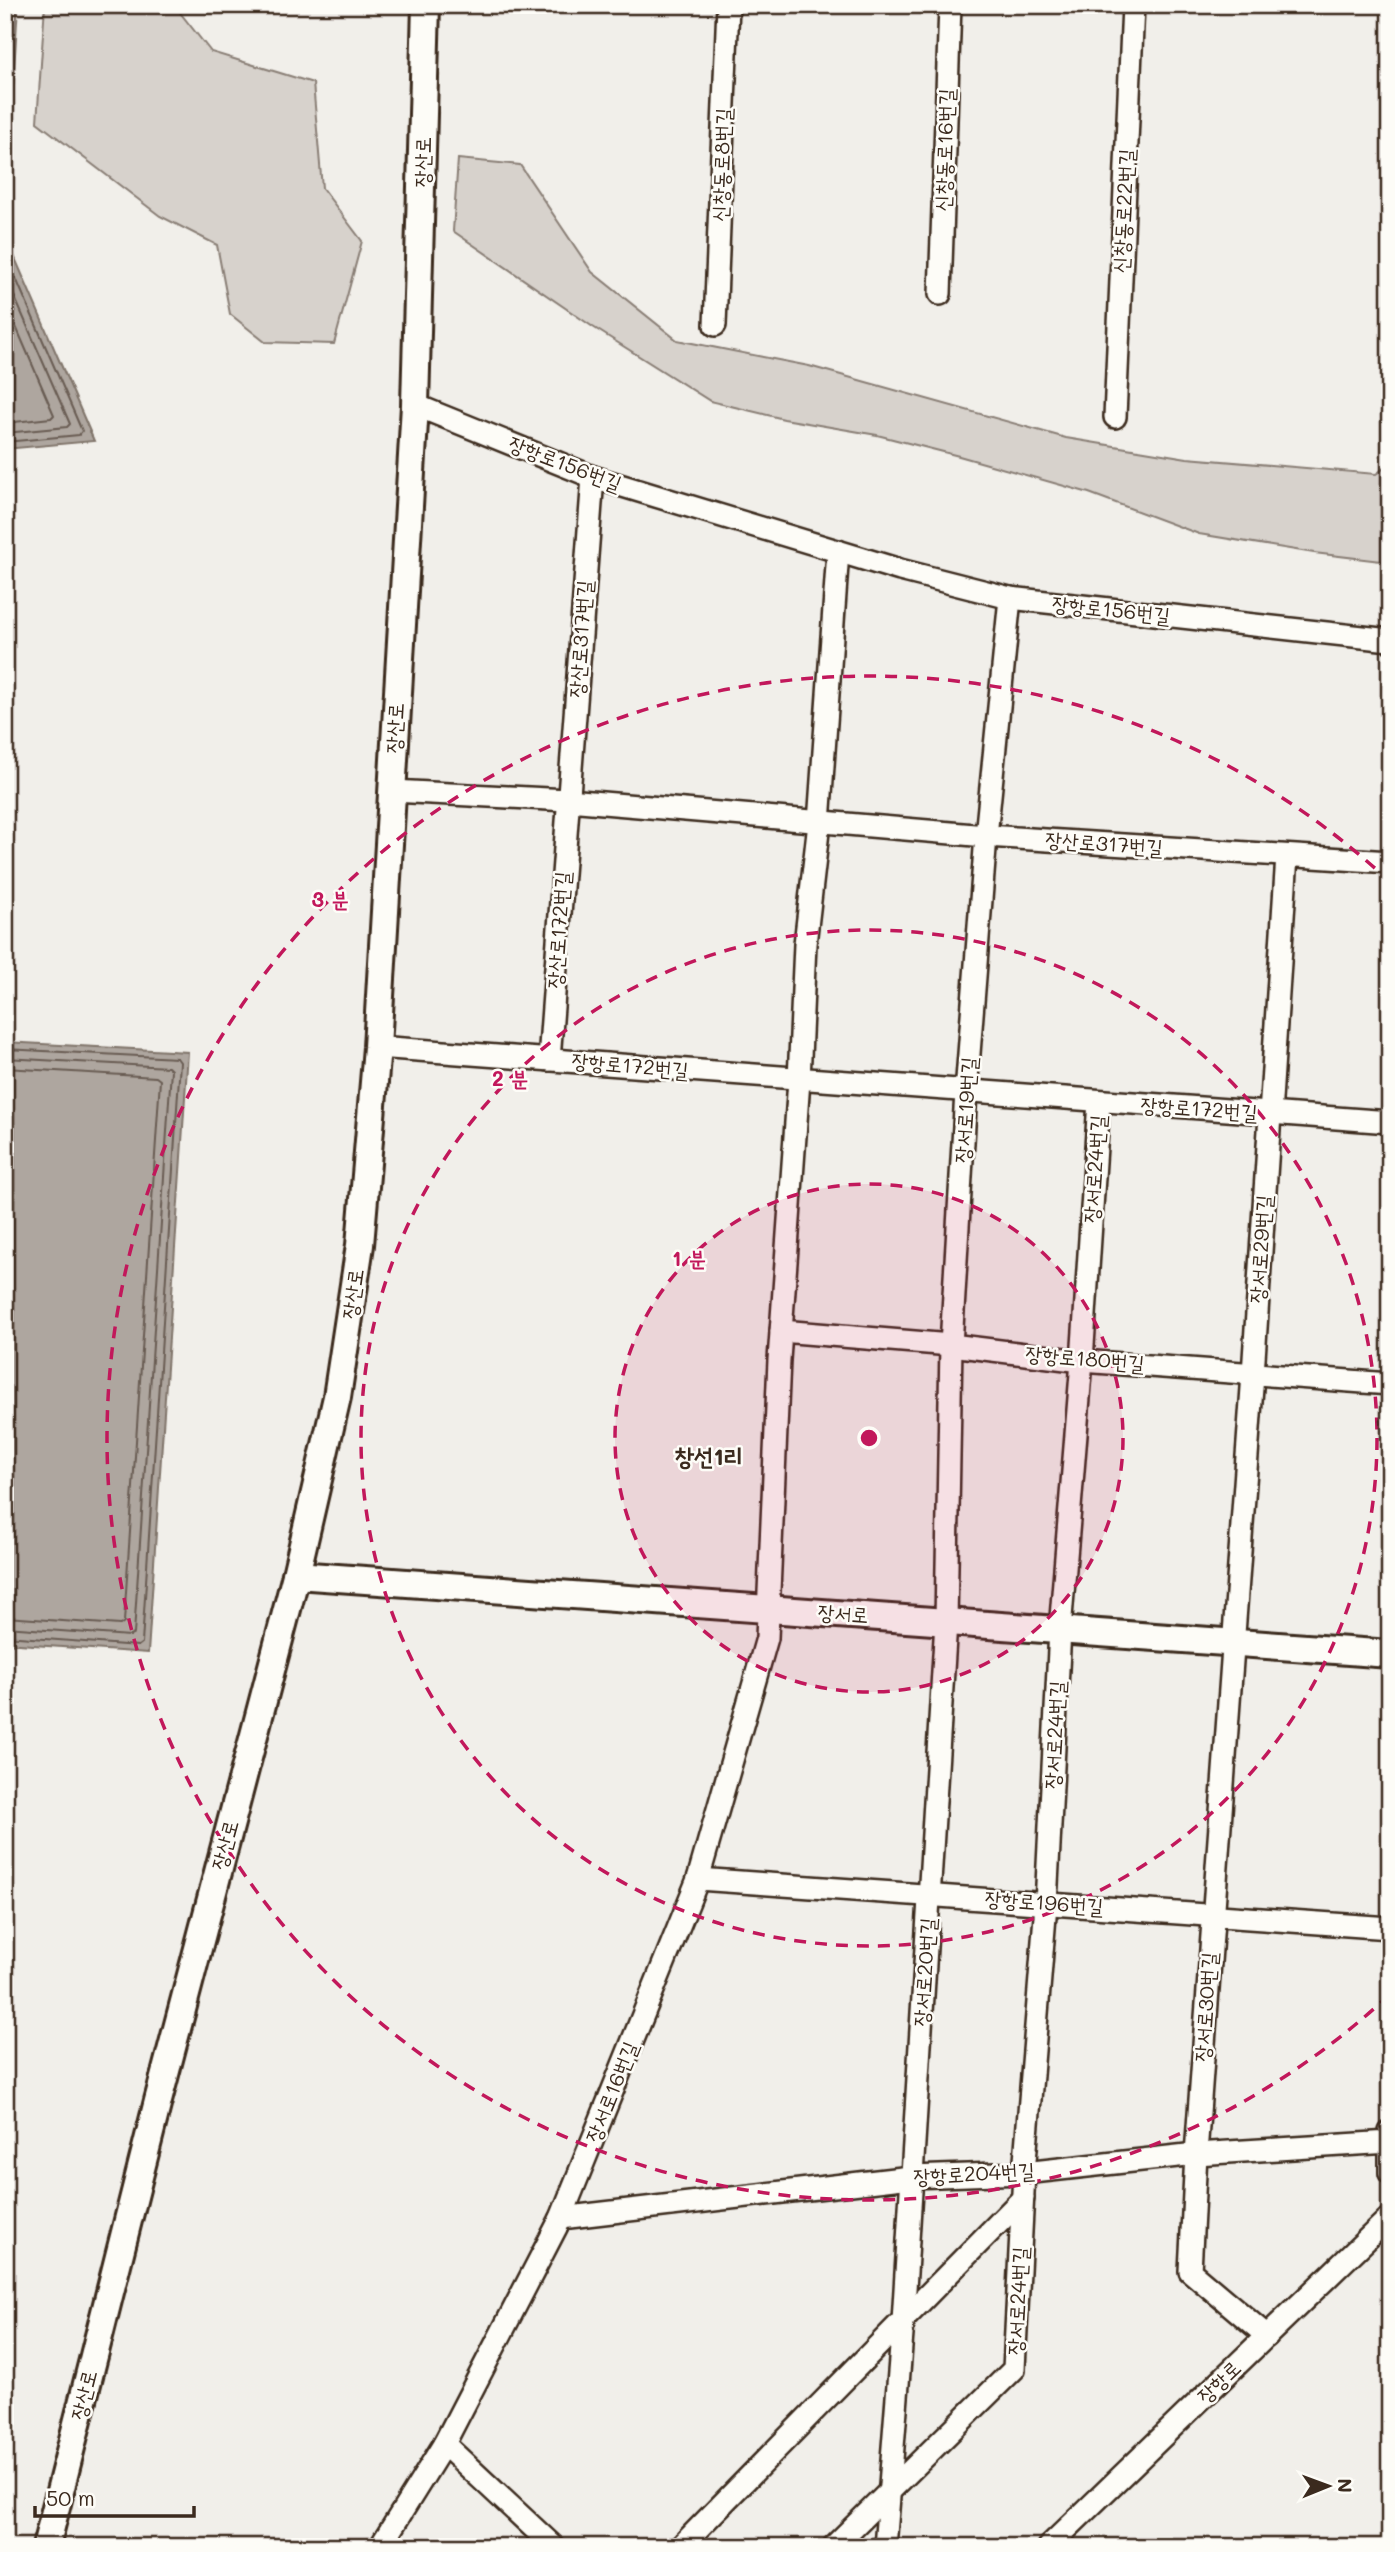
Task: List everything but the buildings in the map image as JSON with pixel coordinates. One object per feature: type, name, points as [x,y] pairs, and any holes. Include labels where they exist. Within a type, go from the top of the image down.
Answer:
[{"type":"main road","name":"장산로","points":[[46,2547],[154,2114],[296,1575],[342,1369],[360,1245],[377,1046],[415,405],[426,5]]},
{"type":"main road","name":"장서로","points":[[296,1575],[1390,1654]]},
{"type":"street","name":"신창동로8번길","points":[[715,325],[728,5]]},
{"type":"street","name":"신창동로16번길","points":[[940,294],[950,5]]},
{"type":"street","name":"신창동로22번길","points":[[1115,417],[1133,5]]},
{"type":"street","name":"장항로156번길","points":[[415,405],[593,477],[900,570],[1010,598],[1390,640]]},
{"type":"street","name":"장산로317번길","points":[[568,800],[593,477]]},
{"type":"street","points":[[799,1080],[806,944],[819,823],[838,551]]},
{"type":"street","name":"장서로19번길","points":[[946,1622],[951,1345],[966,1092],[986,836],[1010,598]]},
{"type":"street","name":"장산로317번길","points":[[392,790],[568,800],[986,836],[1390,862]]},
{"type":"street","name":"장산로172번길","points":[[550,1060],[568,800]]},
{"type":"street","name":"장서로29번길","points":[[1232,1642],[1253,1374],[1287,856]]},
{"type":"street","name":"장항로172번길","points":[[377,1046],[799,1080],[1390,1122]]},
{"type":"street","name":"장서로16번길","points":[[380,2547],[443,2444],[561,2218],[698,1879],[767,1638],[781,1331],[799,1080]]},
{"type":"street","name":"장서로24번길","points":[[890,2488],[1014,2369],[1024,2173],[1046,1904],[1060,1630],[1099,1101]]},
{"type":"street","name":"장항로180번길","points":[[781,1331],[951,1345],[1082,1360],[1390,1384]]},
{"type":"street","name":"장서로20번길","points":[[884,2547],[902,2322],[946,1622]]},
{"type":"street","name":"장서로30번길","points":[[1232,1642],[1190,2271],[1267,2336]]},
{"type":"street","name":"장항로196번길","points":[[698,1879],[1390,1928]]},
{"type":"street","points":[[1390,2132],[1390,2173]]},
{"type":"street","name":"장항로204번길","points":[[561,2218],[911,2177],[1024,2173],[1196,2154],[1389,2142]]},
{"type":"street","points":[[680,2547],[1023,2198]]},
{"type":"street","name":"장항로","points":[[1048,2547],[1390,2217]]},
{"type":"street","points":[[443,2444],[554,2547]]},
{"type":"street","points":[[833,2547],[890,2488]]},
{"type":"shaded area","points":[[45,5],[174,5],[211,52],[313,83],[322,188],[362,241],[334,344],[265,342],[230,314],[217,245],[160,216],[37,122]]},
{"type":"shaded area","points":[[458,159],[520,165],[592,272],[677,340],[809,366],[1066,438],[1187,458],[1376,474],[1390,464],[1390,562],[1314,553],[1199,534],[1089,493],[959,456],[877,435],[784,419],[710,401],[593,327],[453,231]]},
{"type":"water","points":[[5,5],[18,5],[5,220]]},
{"type":"water","points":[[5,235],[94,441],[5,449]]},
{"type":"water","points":[[5,1042],[188,1052],[148,1653],[5,1643]]},
{"type":"district","name":"창선1리","points":[[709,1457]]}]
